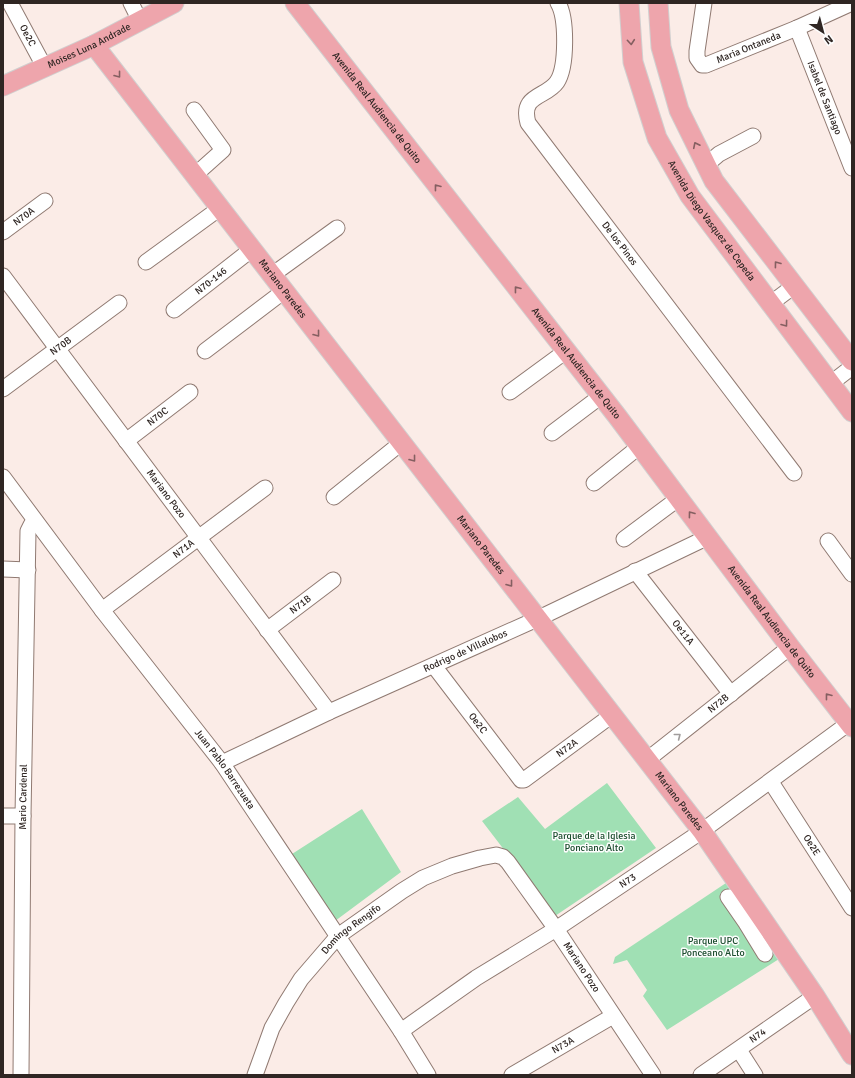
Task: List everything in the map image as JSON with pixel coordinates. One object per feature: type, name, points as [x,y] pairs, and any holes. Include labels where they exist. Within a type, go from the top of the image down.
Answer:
[{"type":"main road","name":"Moises Luna Andrade","points":[[3,86],[94,45],[174,3]]},
{"type":"main road","name":"Avenida Real Audiencia de Quito","points":[[295,3],[640,446],[850,725]]},
{"type":"main road","name":"Avenida Diego Vasquez de Cepeda","points":[[629,3],[633,62],[657,138],[690,196],[852,412]]},
{"type":"main road","points":[[658,3],[662,47],[679,110],[714,181],[852,361]]},
{"type":"main road","name":"Mariano Paredes","points":[[94,45],[195,175],[250,250],[272,275],[702,832],[753,918],[815,996],[852,1056]]},
{"type":"street","name":"Oe2C","points":[[10,3],[44,68]]},
{"type":"street","points":[[131,3],[140,21]]},
{"type":"street","name":"De los Pinos","points":[[558,3],[564,19],[564,65],[556,84],[536,97],[530,103],[526,115],[528,123],[794,473]]},
{"type":"street","name":"Maria Ontaneda","points":[[704,3],[697,52],[697,58],[702,65],[706,65],[797,28],[852,3]]},
{"type":"street","name":"Isabel de Santiago","points":[[797,28],[852,168]]},
{"type":"street","points":[[194,110],[223,150],[195,175]]},
{"type":"street","points":[[706,165],[719,154],[752,136]]},
{"type":"street","name":"N70A","points":[[3,232],[45,201]]},
{"type":"street","points":[[146,262],[220,208]]},
{"type":"street","points":[[272,275],[336,228]]},
{"type":"street","name":"N70-146","points":[[174,310],[250,250]]},
{"type":"street","name":"Mariano Pozo","points":[[3,276],[329,712]]},
{"type":"street","points":[[770,304],[794,286]]},
{"type":"street","points":[[205,351],[284,291]]},
{"type":"street","name":"N70B","points":[[3,389],[119,304]]},
{"type":"street","points":[[510,392],[566,351]]},
{"type":"street","points":[[830,384],[852,367]]},
{"type":"street","name":"N70C","points":[[126,441],[190,392]]},
{"type":"street","points":[[552,433],[601,396]]},
{"type":"street","points":[[334,497],[401,443]]},
{"type":"street","points":[[594,483],[640,446]]},
{"type":"street","name":"Juan Pablo Barrezueta","points":[[3,477],[102,610],[222,764],[401,1030],[428,1075]]},
{"type":"street","name":"N71A","points":[[102,610],[265,488]]},
{"type":"street","points":[[624,539],[679,498]]},
{"type":"street","name":"Mario Cardenal","points":[[21,1075],[23,816],[28,531],[31,525],[36,522]]},
{"type":"street","name":"Rodrigo de Villalobos","points":[[222,764],[329,712],[537,619],[708,537]]},
{"type":"street","points":[[828,541],[852,574]]},
{"type":"street","points":[[3,570],[28,570]]},
{"type":"street","name":"Oe11A","points":[[635,571],[731,694]]},
{"type":"street","name":"N71B","points":[[267,630],[333,580]]},
{"type":"street","name":"N72B","points":[[647,760],[790,647]]},
{"type":"street","name":"Oe2C","points":[[434,666],[521,780]]},
{"type":"street","name":"N72A","points":[[521,780],[524,780],[612,715]]},
{"type":"street","name":"N73","points":[[401,1030],[476,978],[556,929],[702,832],[850,725]]},
{"type":"street","name":"Oe2E","points":[[771,782],[852,908]]},
{"type":"street","points":[[3,816],[23,816]]},
{"type":"street","name":"Domingo Rengifo","points":[[255,1075],[272,1028],[286,1003],[301,979],[338,936],[423,878],[452,866],[480,858],[496,855],[503,857],[508,862]]},
{"type":"street","name":"Mariano Pozo","points":[[508,862],[556,929],[652,1075]]},
{"type":"street","points":[[728,897],[753,918],[765,954]]},
{"type":"street","name":"N74","points":[[701,1075],[815,996]]},
{"type":"street","name":"N73A","points":[[512,1075],[613,1016]]},
{"type":"street","points":[[739,1050],[755,1075]]},
{"type":"green space","name":"Parque de la Iglesia Ponciano Alto","points":[[607,783],[656,848],[555,916],[482,821],[518,797],[545,829]]},
{"type":"green space","points":[[362,809],[401,872],[335,921],[292,854]]},
{"type":"green space","name":"Parque UPC Ponceano ALto","points":[[726,883],[779,959],[667,1030],[643,996],[647,990],[627,960],[613,964],[615,957]]}]
